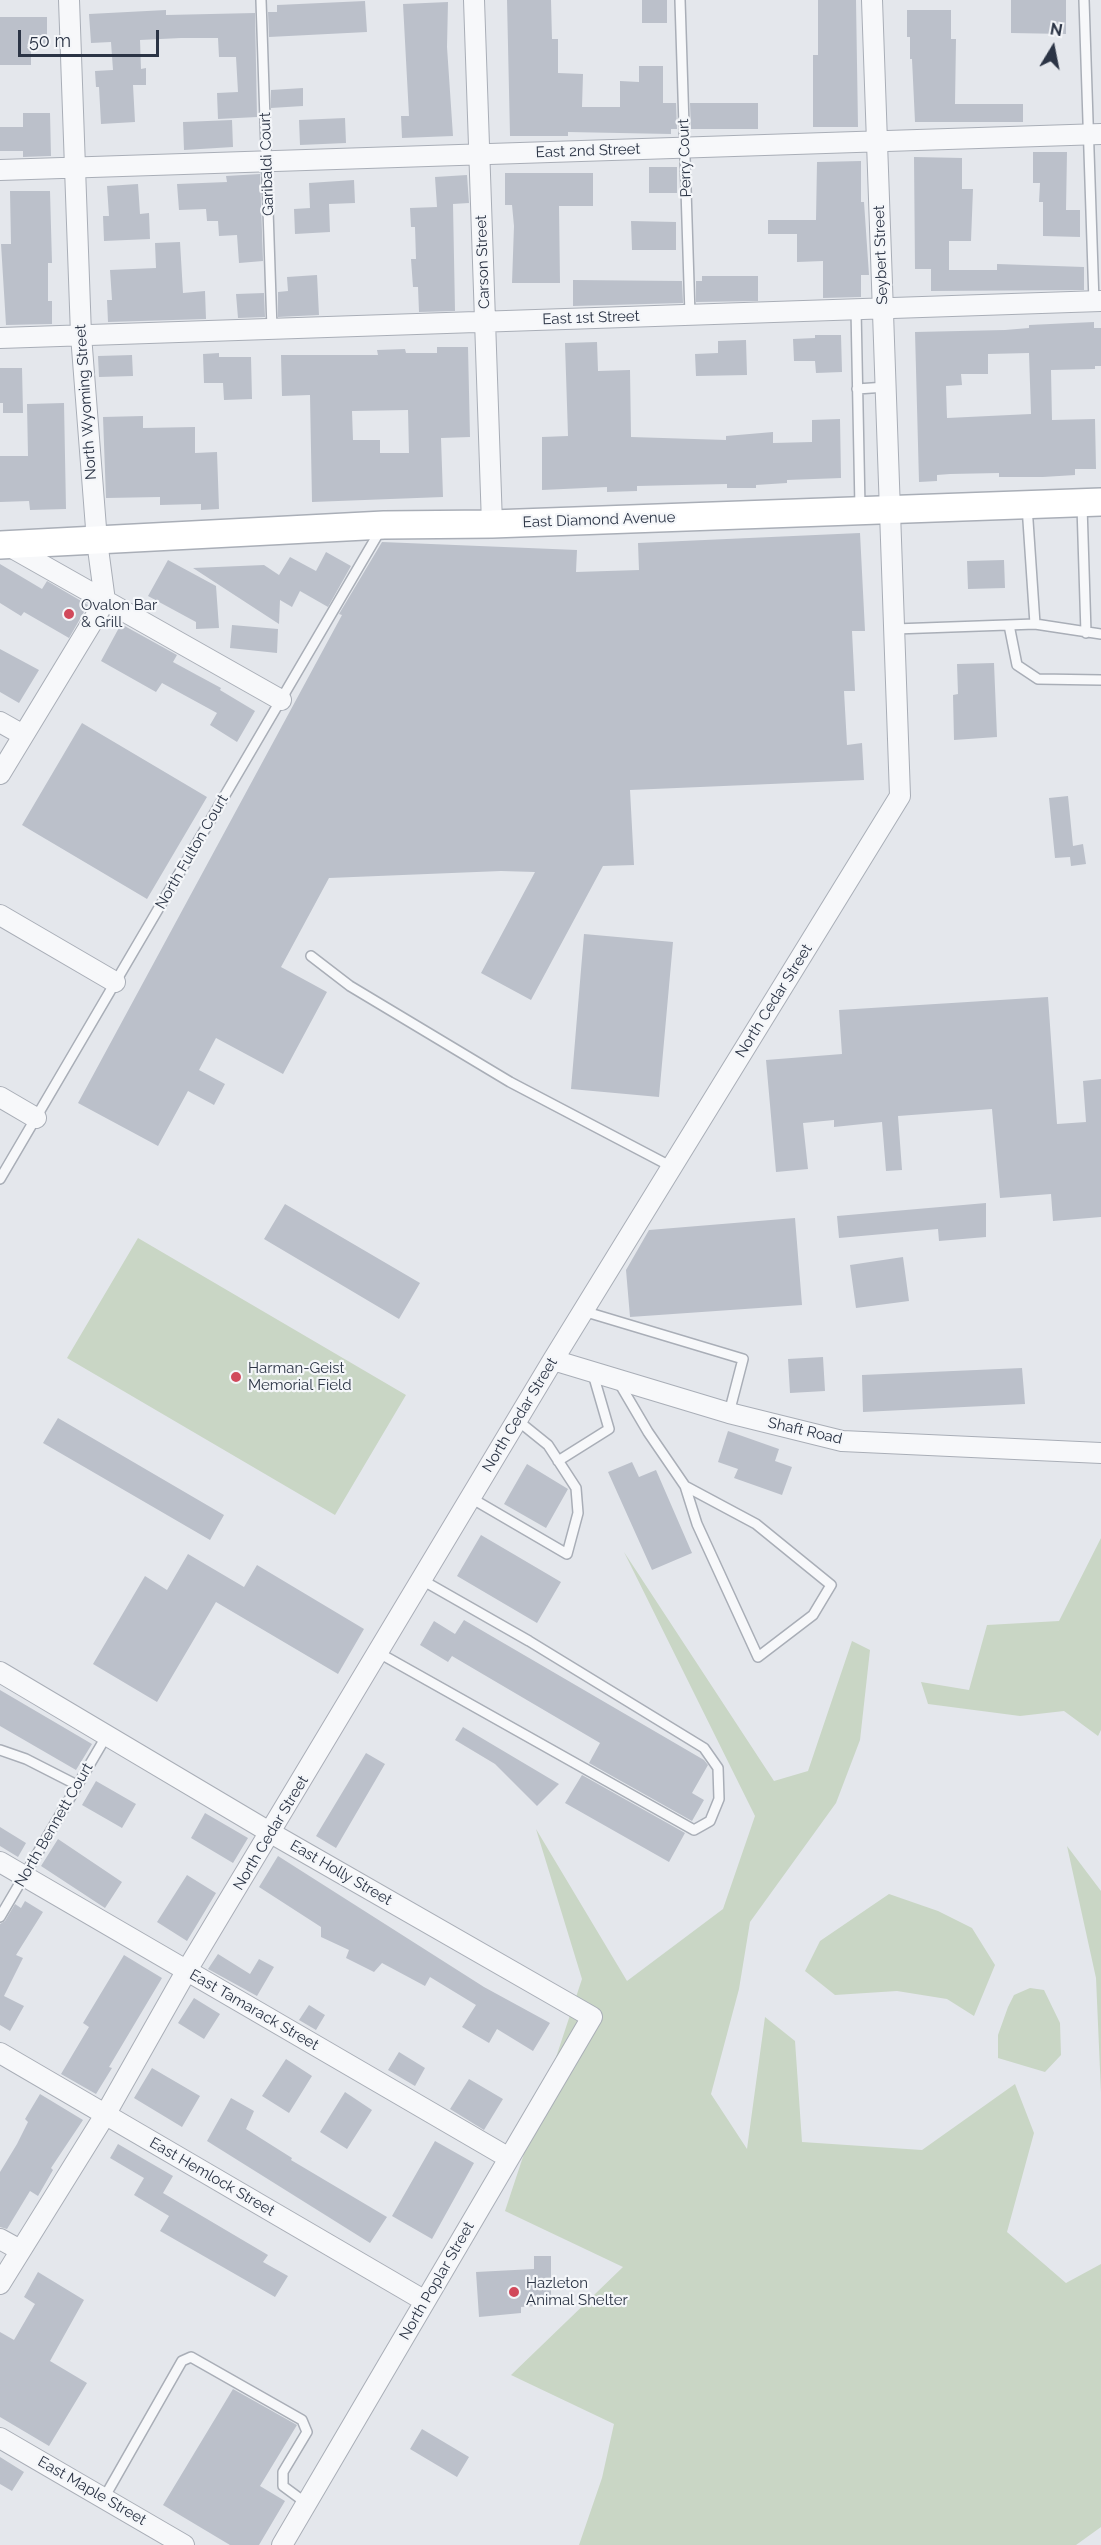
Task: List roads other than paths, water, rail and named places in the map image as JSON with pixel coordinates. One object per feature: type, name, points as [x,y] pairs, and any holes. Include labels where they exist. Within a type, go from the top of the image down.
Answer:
[{"type":"street","name":"North Wyoming Street","points":[[69,0],[81,335],[97,541],[105,601]]},
{"type":"street","name":"Carson Street","points":[[474,0],[492,524]]},
{"type":"street","name":"Seybert Street","points":[[872,0],[890,510]]},
{"type":"street","name":"East 2nd Street","points":[[0,170],[1095,134]]},
{"type":"street","name":"East 1st Street","points":[[0,338],[1098,302]]},
{"type":"street","name":"East Diamond Avenue","points":[[4,545],[384,525],[492,524],[1092,503]]},
{"type":"street","name":"North Cedar Street","points":[[0,2284],[105,2115],[187,1970],[553,1360],[900,796],[890,510]]},
{"type":"street","points":[[4,545],[281,699]]},
{"type":"street","points":[[0,774],[105,601]]},
{"type":"street","points":[[0,722],[23,735]]},
{"type":"street","points":[[0,915],[115,982]]},
{"type":"street","points":[[0,1097],[36,1118]]},
{"type":"street","name":"Shaft Road","points":[[553,1360],[729,1413],[842,1441],[1101,1453]]},
{"type":"street","name":"East Holly Street","points":[[0,1672],[271,1833],[592,2017]]},
{"type":"street","name":"East Tamarack Street","points":[[0,1862],[509,2158]]},
{"type":"street","name":"North Poplar Street","points":[[282,2545],[592,2017]]},
{"type":"street","name":"East Hemlock Street","points":[[0,2054],[425,2301]]},
{"type":"street","points":[[0,2239],[20,2250]]},
{"type":"street","name":"East Maple Street","points":[[0,2438],[184,2545]]},
{"type":"lane","name":"Garibaldi Court","points":[[261,0],[272,329]]},
{"type":"lane","name":"Perry Court","points":[[680,0],[690,315]]},
{"type":"lane","points":[[1083,0],[1095,134],[1098,302]]},
{"type":"lane","points":[[856,309],[860,512]]},
{"type":"lane","points":[[857,388],[886,387]]},
{"type":"lane","points":[[1086,633],[1092,503]]},
{"type":"lane","points":[[1027,506],[1035,624]]},
{"type":"lane","name":"North Fulton Court","points":[[0,1179],[384,525]]},
{"type":"lane","points":[[895,629],[1035,624],[1101,634]]},
{"type":"lane","points":[[1009,625],[1017,665],[1038,680],[1101,680]]},
{"type":"lane","points":[[311,956],[350,986],[510,1082],[672,1167]]},
{"type":"lane","points":[[583,1311],[743,1359],[729,1413]]},
{"type":"lane","points":[[558,1461],[609,1429],[592,1372]]},
{"type":"lane","points":[[617,1379],[648,1432],[685,1486],[697,1524],[758,1656],[813,1615],[831,1586],[756,1524],[685,1486]]},
{"type":"lane","points":[[471,1498],[567,1554],[578,1512],[576,1488],[548,1445],[517,1420]]},
{"type":"lane","points":[[379,1653],[694,1830],[710,1821],[719,1799],[718,1768],[704,1748],[530,1641],[422,1580]]},
{"type":"lane","name":"North Bennett Court","points":[[0,1917],[107,1734]]},
{"type":"lane","points":[[0,1750],[26,1759],[77,1785]]},
{"type":"lane","points":[[104,2498],[182,2361],[191,2357],[302,2420],[307,2432],[283,2472],[283,2486],[306,2504]]},
{"type":"place","name":"Ovalon Bar & Grill","points":[[69,614]]},
{"type":"place","name":"Harman-Geist Memorial Field","points":[[236,1377]]},
{"type":"place","name":"Hazleton Animal Shelter","points":[[514,2292]]}]
